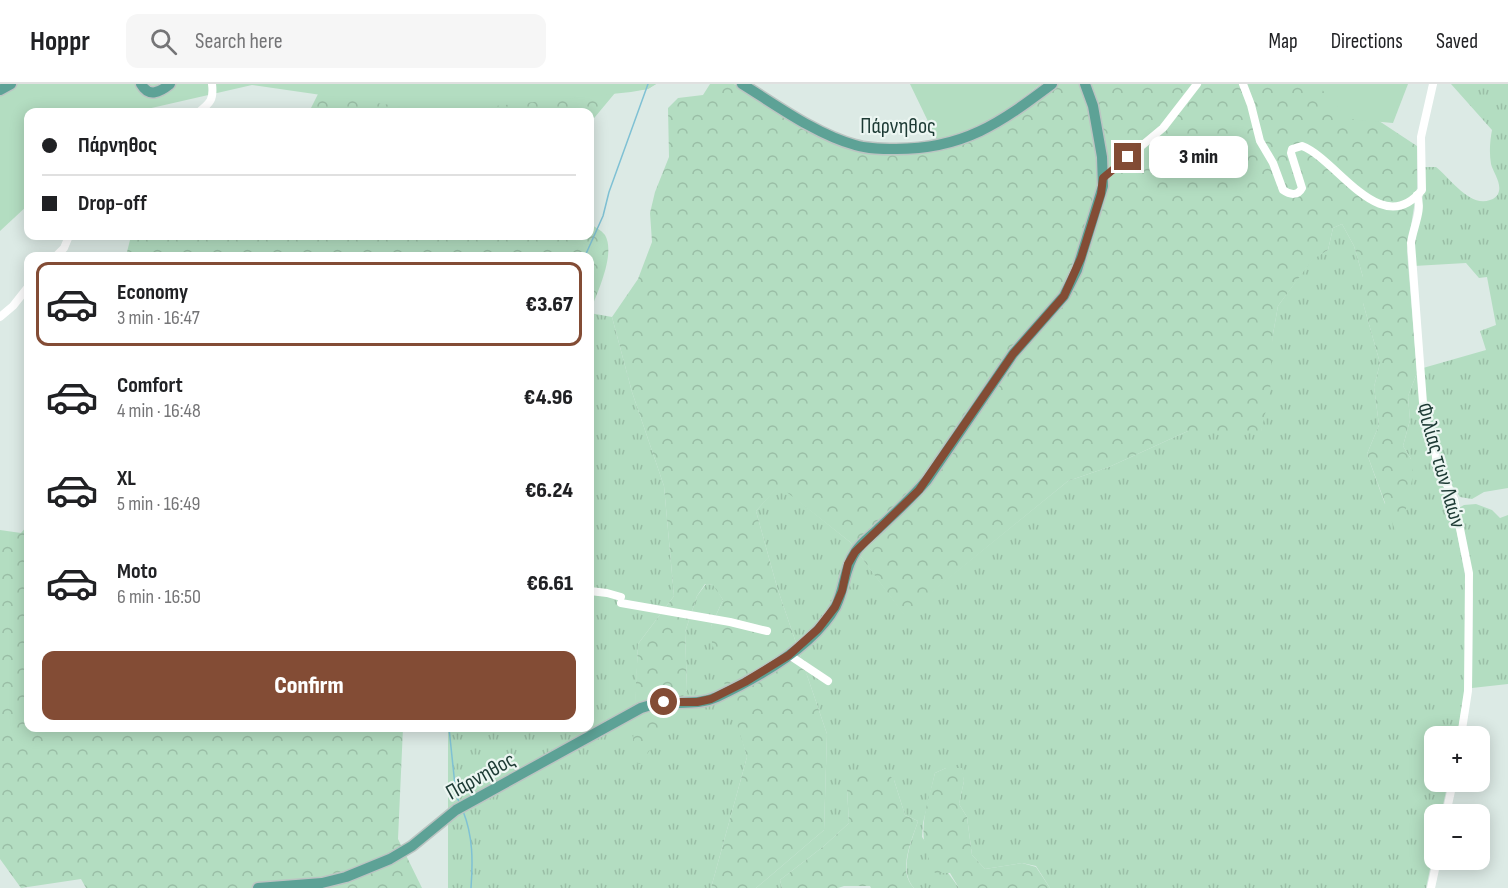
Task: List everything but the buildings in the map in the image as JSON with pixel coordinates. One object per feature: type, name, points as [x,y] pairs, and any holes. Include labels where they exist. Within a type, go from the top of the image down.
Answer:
[{"type":"main road","points":[[0,90],[11,84]]},
{"type":"main road","points":[[141,84],[144,89],[152,93],[161,91],[170,84]]},
{"type":"main road","name":"Πάρνηθος","points":[[742,84],[798,119],[843,141],[865,148],[904,149],[949,144],[976,134],[1004,119],[1052,84]]},
{"type":"main road","name":"Πάρνηθος","points":[[258,888],[322,883],[346,877],[401,853],[426,836],[456,810],[641,708],[664,702],[697,702],[711,699],[745,682],[789,655],[818,629],[835,607],[842,591],[848,564],[858,547],[923,485],[1013,354],[1064,296],[1081,258],[1101,194],[1103,178],[1093,106],[1085,84]]},
{"type":"street","points":[[204,108],[214,94],[212,84]]},
{"type":"street","points":[[1103,178],[1162,128],[1197,84]]},
{"type":"street","points":[[1243,84],[1260,141],[1273,163],[1283,190],[1292,195],[1298,193],[1302,188],[1292,157],[1295,147],[1307,148],[1348,184],[1372,201],[1384,205],[1402,205],[1417,195],[1422,188],[1421,136],[1433,84]]},
{"type":"street","name":"Φιλίας των Λαών","points":[[1417,195],[1420,206],[1412,243],[1422,407],[1436,447],[1437,465],[1454,499],[1470,586],[1468,691],[1463,726]]},
{"type":"street","points":[[0,317],[24,292]]},
{"type":"street","points":[[594,591],[607,593],[621,600],[767,631]]},
{"type":"street","points":[[789,655],[828,681]]},
{"type":"street","points":[[1431,888],[1435,870]]},
{"type":"green space","points":[[0,84],[656,84],[648,89],[631,92],[477,108],[411,108],[252,85],[151,108],[24,108],[24,209],[0,231]]},
{"type":"green space","points":[[323,84],[656,84],[648,89],[615,93],[594,118],[594,108],[311,108]]},
{"type":"green space","points":[[710,84],[734,84],[787,116],[878,151],[977,137],[1055,84],[1323,84],[1417,146],[1417,188],[1407,251],[1417,373],[1408,396],[1410,420],[1403,446],[1411,459],[1413,475],[1401,533],[1395,530],[1367,454],[1379,425],[1374,387],[1380,363],[1363,303],[1363,277],[1354,246],[1342,224],[1333,228],[1328,250],[1312,260],[1278,306],[1273,334],[1270,392],[1261,432],[1188,431],[1109,467],[1068,481],[904,615],[850,542],[779,486],[756,511],[777,587],[827,734],[824,830],[756,888],[711,888],[747,757],[712,643],[711,626],[723,600],[713,585],[705,584],[697,596],[685,632],[687,690],[641,764],[632,762],[638,644],[674,596],[664,486],[632,392],[612,317],[638,279],[652,242],[650,213],[655,192],[669,157],[668,108],[678,98],[703,95]]},
{"type":"green space","points":[[910,84],[1041,84],[979,127],[937,140]]},
{"type":"green space","points":[[1317,84],[1408,84],[1393,123],[1348,119]]},
{"type":"green space","points":[[1451,84],[1508,84],[1508,488],[1484,492],[1472,499],[1460,497],[1441,469],[1428,423],[1423,368],[1486,350],[1480,331],[1496,325],[1487,277],[1479,278],[1466,263],[1414,266],[1413,244],[1423,195],[1423,167],[1436,167],[1461,191],[1475,200],[1491,200],[1497,196],[1499,191],[1499,184],[1490,160],[1492,130]]},
{"type":"green space","points":[[1342,224],[1354,246],[1363,277],[1363,303],[1380,363],[1374,387],[1379,425],[1367,454],[1385,504],[1411,459],[1403,446],[1410,420],[1408,396],[1417,373],[1421,417],[1450,495],[1467,586],[1465,690],[1459,726],[1424,726],[1424,792],[1446,792],[1443,804],[1424,804],[1424,870],[1430,870],[1426,888],[1050,888],[1036,866],[1022,863],[985,869],[972,855],[967,817],[959,804],[964,781],[961,768],[946,768],[935,773],[923,823],[922,837],[959,888],[914,888],[909,881],[908,855],[918,821],[905,815],[894,780],[847,789],[849,823],[824,846],[780,880],[782,888],[756,888],[824,830],[827,734],[777,587],[756,511],[779,485],[850,542],[904,614],[1068,481],[1109,467],[1188,431],[1261,431],[1278,306],[1312,259],[1328,250],[1333,228]]},
{"type":"green space","points":[[594,226],[605,235],[608,243],[607,263],[594,301],[594,252],[127,252],[130,240],[594,240]]},
{"type":"green space","points":[[594,314],[612,317],[632,392],[664,486],[674,596],[638,644],[633,762],[687,690],[685,632],[697,596],[706,584],[714,585],[723,600],[711,626],[747,757],[711,888],[448,888],[448,732],[594,732]]},
{"type":"green space","points":[[1476,504],[1492,510],[1500,518],[1508,515],[1508,684],[1472,688],[1473,594],[1457,509],[1464,505]]},
{"type":"green space","points":[[0,530],[21,533],[24,530],[24,732],[403,732],[398,839],[422,888],[86,888],[81,879],[21,888],[0,859]]},
{"type":"green space","points":[[946,768],[962,768],[964,781],[959,804],[967,817],[972,855],[985,869],[1022,863],[1036,867],[1050,888],[959,888],[950,873],[935,873],[925,846],[925,812],[935,773]]},
{"type":"green space","points":[[885,771],[894,780],[905,815],[918,821],[906,864],[909,881],[914,888],[844,886],[838,888],[782,888],[780,880],[824,846],[849,823],[847,789],[857,773]]},
{"type":"waterway","points":[[594,236],[648,84]]},
{"type":"waterway","points":[[587,252],[592,240]]},
{"type":"waterway","points":[[449,732],[456,795],[460,804]]},
{"type":"waterway","points":[[463,811],[472,849],[471,888]]},
{"type":"route","points":[[664,702],[697,702],[717,697],[789,655],[827,619],[840,597],[848,564],[858,547],[919,490],[1013,354],[1064,296],[1081,258],[1101,194],[1103,178],[1128,157]]}]
